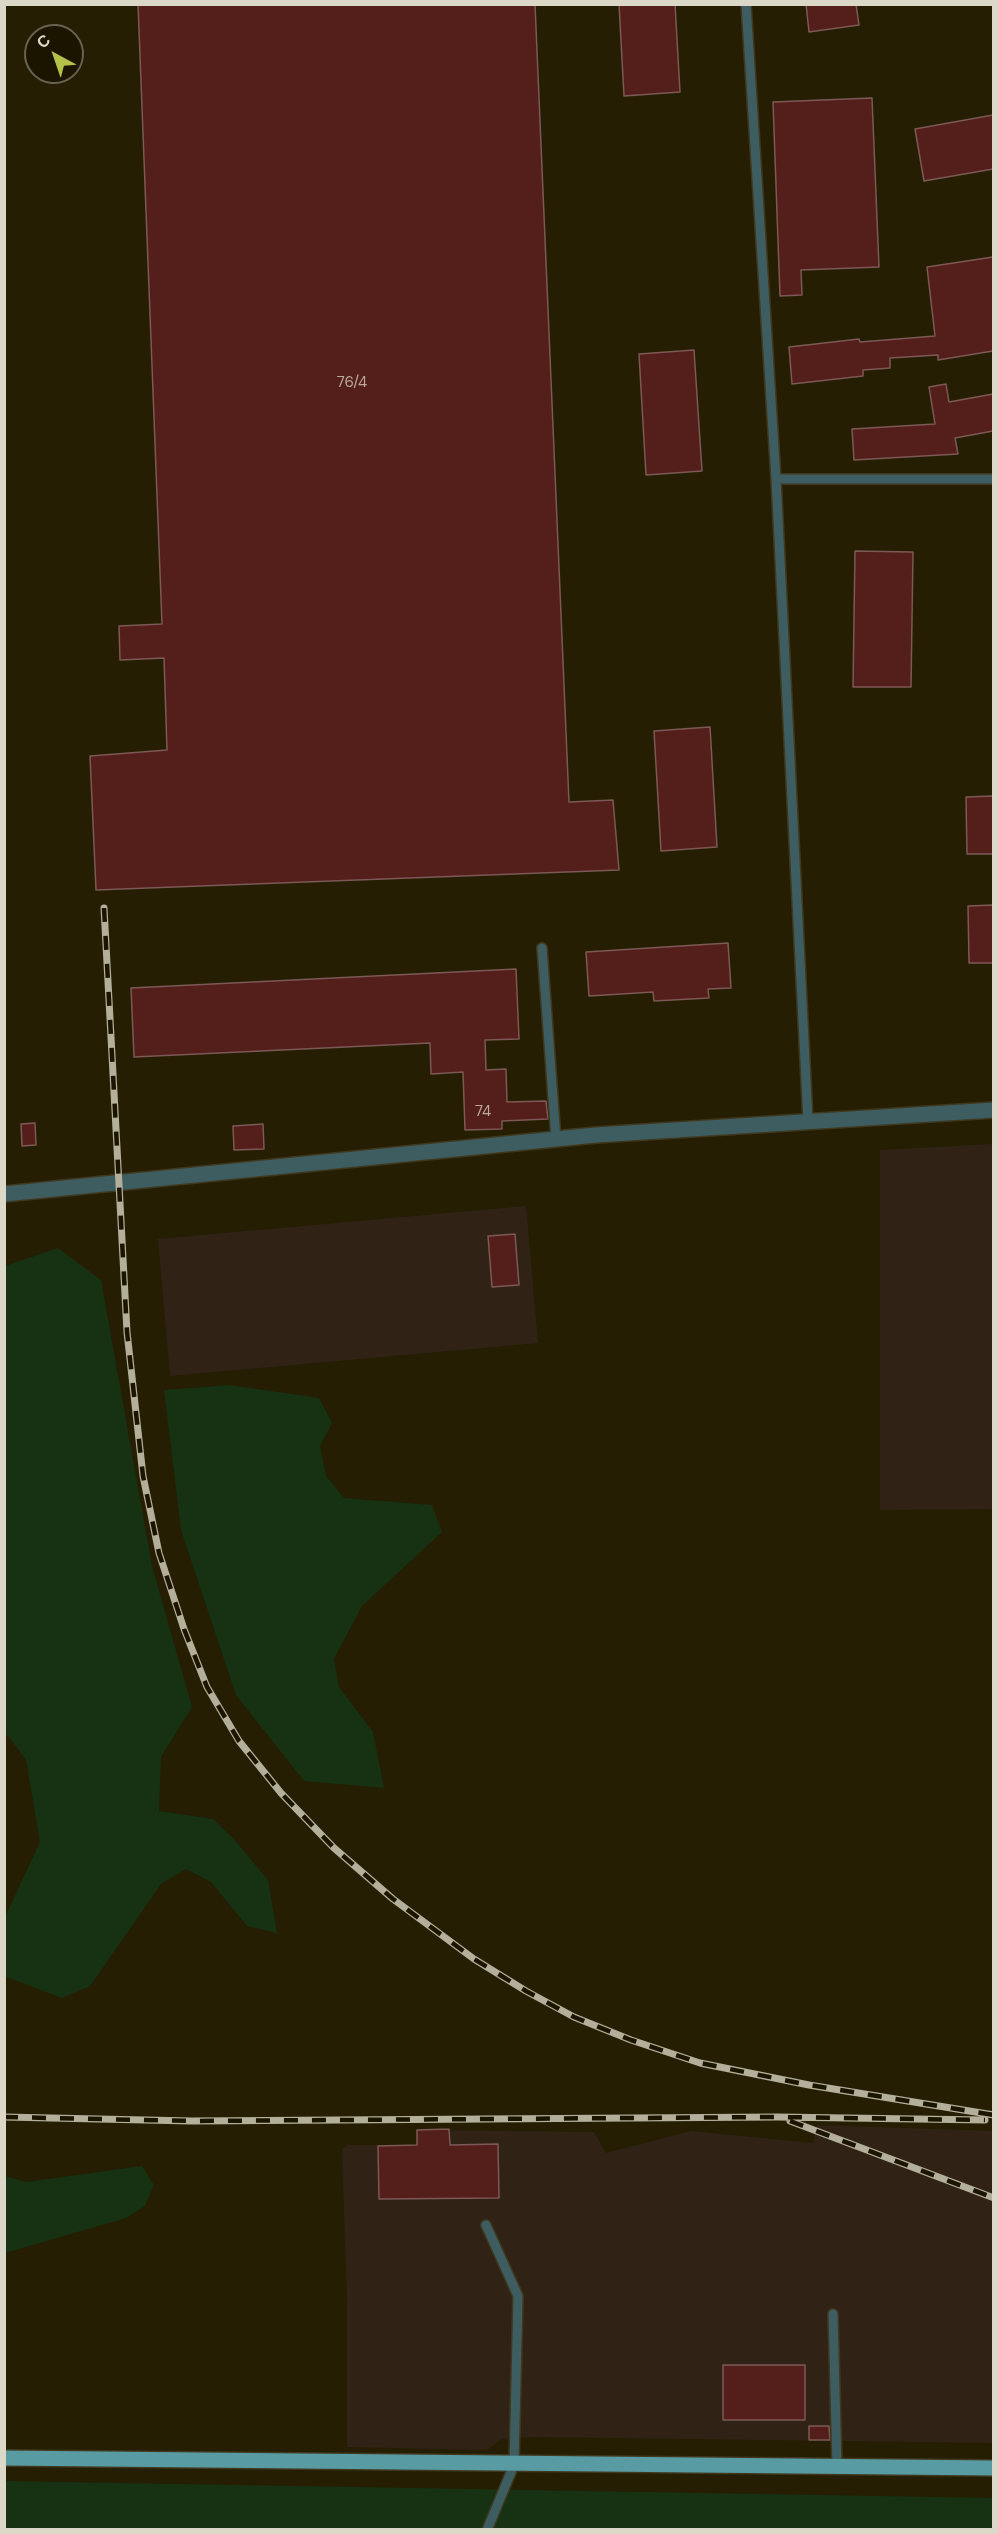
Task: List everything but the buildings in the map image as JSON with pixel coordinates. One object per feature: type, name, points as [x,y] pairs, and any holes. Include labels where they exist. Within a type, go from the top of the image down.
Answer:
[{"type":"main road","points":[[4,2458],[514,2465],[993,2468]]},
{"type":"street","points":[[4,1194],[556,1139],[808,1120],[993,1110]]},
{"type":"lane","points":[[746,4],[776,479],[808,1120]]},
{"type":"lane","points":[[776,479],[993,478]]},
{"type":"lane","points":[[542,948],[556,1139]]},
{"type":"lane","points":[[486,2225],[518,2296],[514,2465],[487,2529]]},
{"type":"lane","points":[[833,2314],[837,2467]]},
{"type":"shaded area","points":[[993,1144],[993,1509],[880,1510],[880,1150]]},
{"type":"shaded area","points":[[526,1206],[538,1343],[170,1376],[158,1239]]},
{"type":"shaded area","points":[[817,2125],[993,2131],[993,2443],[535,2437],[502,2439],[487,2450],[347,2447],[347,2298],[342,2149],[348,2145],[417,2145],[417,2130],[594,2132],[606,2153],[691,2131],[813,2143]]},
{"type":"green space","points":[[58,1248],[101,1280],[152,1566],[192,1707],[161,1757],[159,1811],[213,1819],[233,1838],[268,1880],[277,1933],[247,1926],[211,1882],[186,1869],[161,1884],[90,1986],[62,1998],[4,1976],[5,1917],[40,1842],[26,1760],[10,1738],[5,1735],[5,1266]]},
{"type":"green space","points":[[230,1385],[319,1398],[332,1423],[320,1446],[326,1476],[344,1498],[432,1505],[442,1532],[362,1606],[334,1659],[339,1687],[373,1732],[384,1788],[304,1781],[236,1695],[181,1530],[164,1390]]},
{"type":"green space","points":[[142,2166],[154,2185],[145,2206],[126,2218],[5,2253],[5,2176],[26,2182]]},
{"type":"green space","points":[[5,2481],[994,2498],[993,2530],[5,2530]]},
{"type":"railway","points":[[104,908],[127,1332],[143,1476],[159,1553],[184,1629],[207,1687],[239,1741],[281,1793],[334,1848],[393,1899],[474,1959],[574,2017],[631,2040],[700,2063],[809,2085],[994,2115]]},
{"type":"railway","points":[[4,2117],[192,2121],[778,2117],[985,2120]]},
{"type":"railway","points":[[790,2121],[994,2198]]}]
